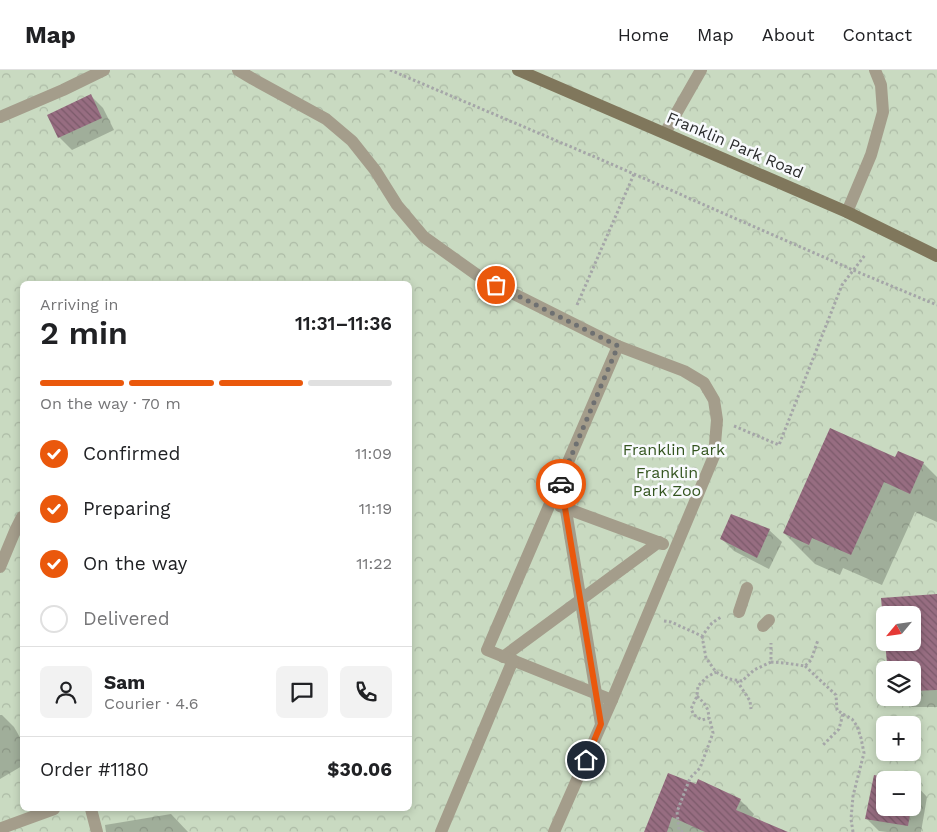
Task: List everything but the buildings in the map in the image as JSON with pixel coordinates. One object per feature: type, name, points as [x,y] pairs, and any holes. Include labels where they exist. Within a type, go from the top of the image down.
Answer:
[{"type":"main road","name":"Franklin Park Road","points":[[518,70],[847,212],[937,256]]},
{"type":"street","points":[[0,117],[104,70]]},
{"type":"street","points":[[238,70],[326,119],[352,141],[375,170],[397,205],[424,236],[480,277],[618,346],[684,371],[704,383],[714,400],[717,420],[714,456],[612,700],[554,832]]},
{"type":"street","points":[[665,133],[701,70]]},
{"type":"street","points":[[847,212],[871,156],[883,112],[881,85],[875,70]]},
{"type":"street","points":[[612,700],[487,650],[618,346]]},
{"type":"street","points":[[561,480],[601,724]]},
{"type":"street","points":[[551,502],[675,548]]},
{"type":"street","points":[[0,567],[20,521]]},
{"type":"street","points":[[442,832],[508,658],[580,600],[659,542]]},
{"type":"street","points":[[739,612],[747,588]]},
{"type":"street","points":[[1,828],[48,811]]},
{"type":"street","points":[[92,811],[97,832]]},
{"type":"path","points":[[390,70],[937,305]]},
{"type":"path","points":[[571,322],[634,174]]},
{"type":"path","points":[[717,420],[779,445],[842,285],[865,255]]},
{"type":"path","points":[[739,612],[736,611],[712,622],[702,636],[706,658],[716,672],[729,679],[742,681],[754,670],[771,662],[805,666],[836,695],[837,710],[852,719],[857,726],[864,753],[854,796],[853,832]]},
{"type":"path","points":[[647,616],[671,622],[702,636]]},
{"type":"path","points":[[766,623],[772,645],[771,662]]},
{"type":"path","points":[[805,666],[811,660],[818,640]]},
{"type":"path","points":[[708,718],[702,720],[694,715],[691,709],[697,696],[698,686],[706,677],[716,672]]},
{"type":"path","points":[[737,680],[750,701],[751,709]]},
{"type":"path","points":[[683,832],[679,830],[677,812],[690,778],[700,768],[713,733],[708,718],[707,706],[697,696]]},
{"type":"path","points":[[823,745],[839,729],[843,714]]},
{"type":"green space","name":"Franklin Park","points":[[0,70],[937,70],[937,832],[0,832]]},
{"type":"way so far","points":[[496,285],[618,346],[561,480],[561,484]]},
{"type":"route","points":[[561,484],[601,724],[586,760]]},
{"type":"park label","name":"Franklin Park Zoo","points":[[667,481]]}]
